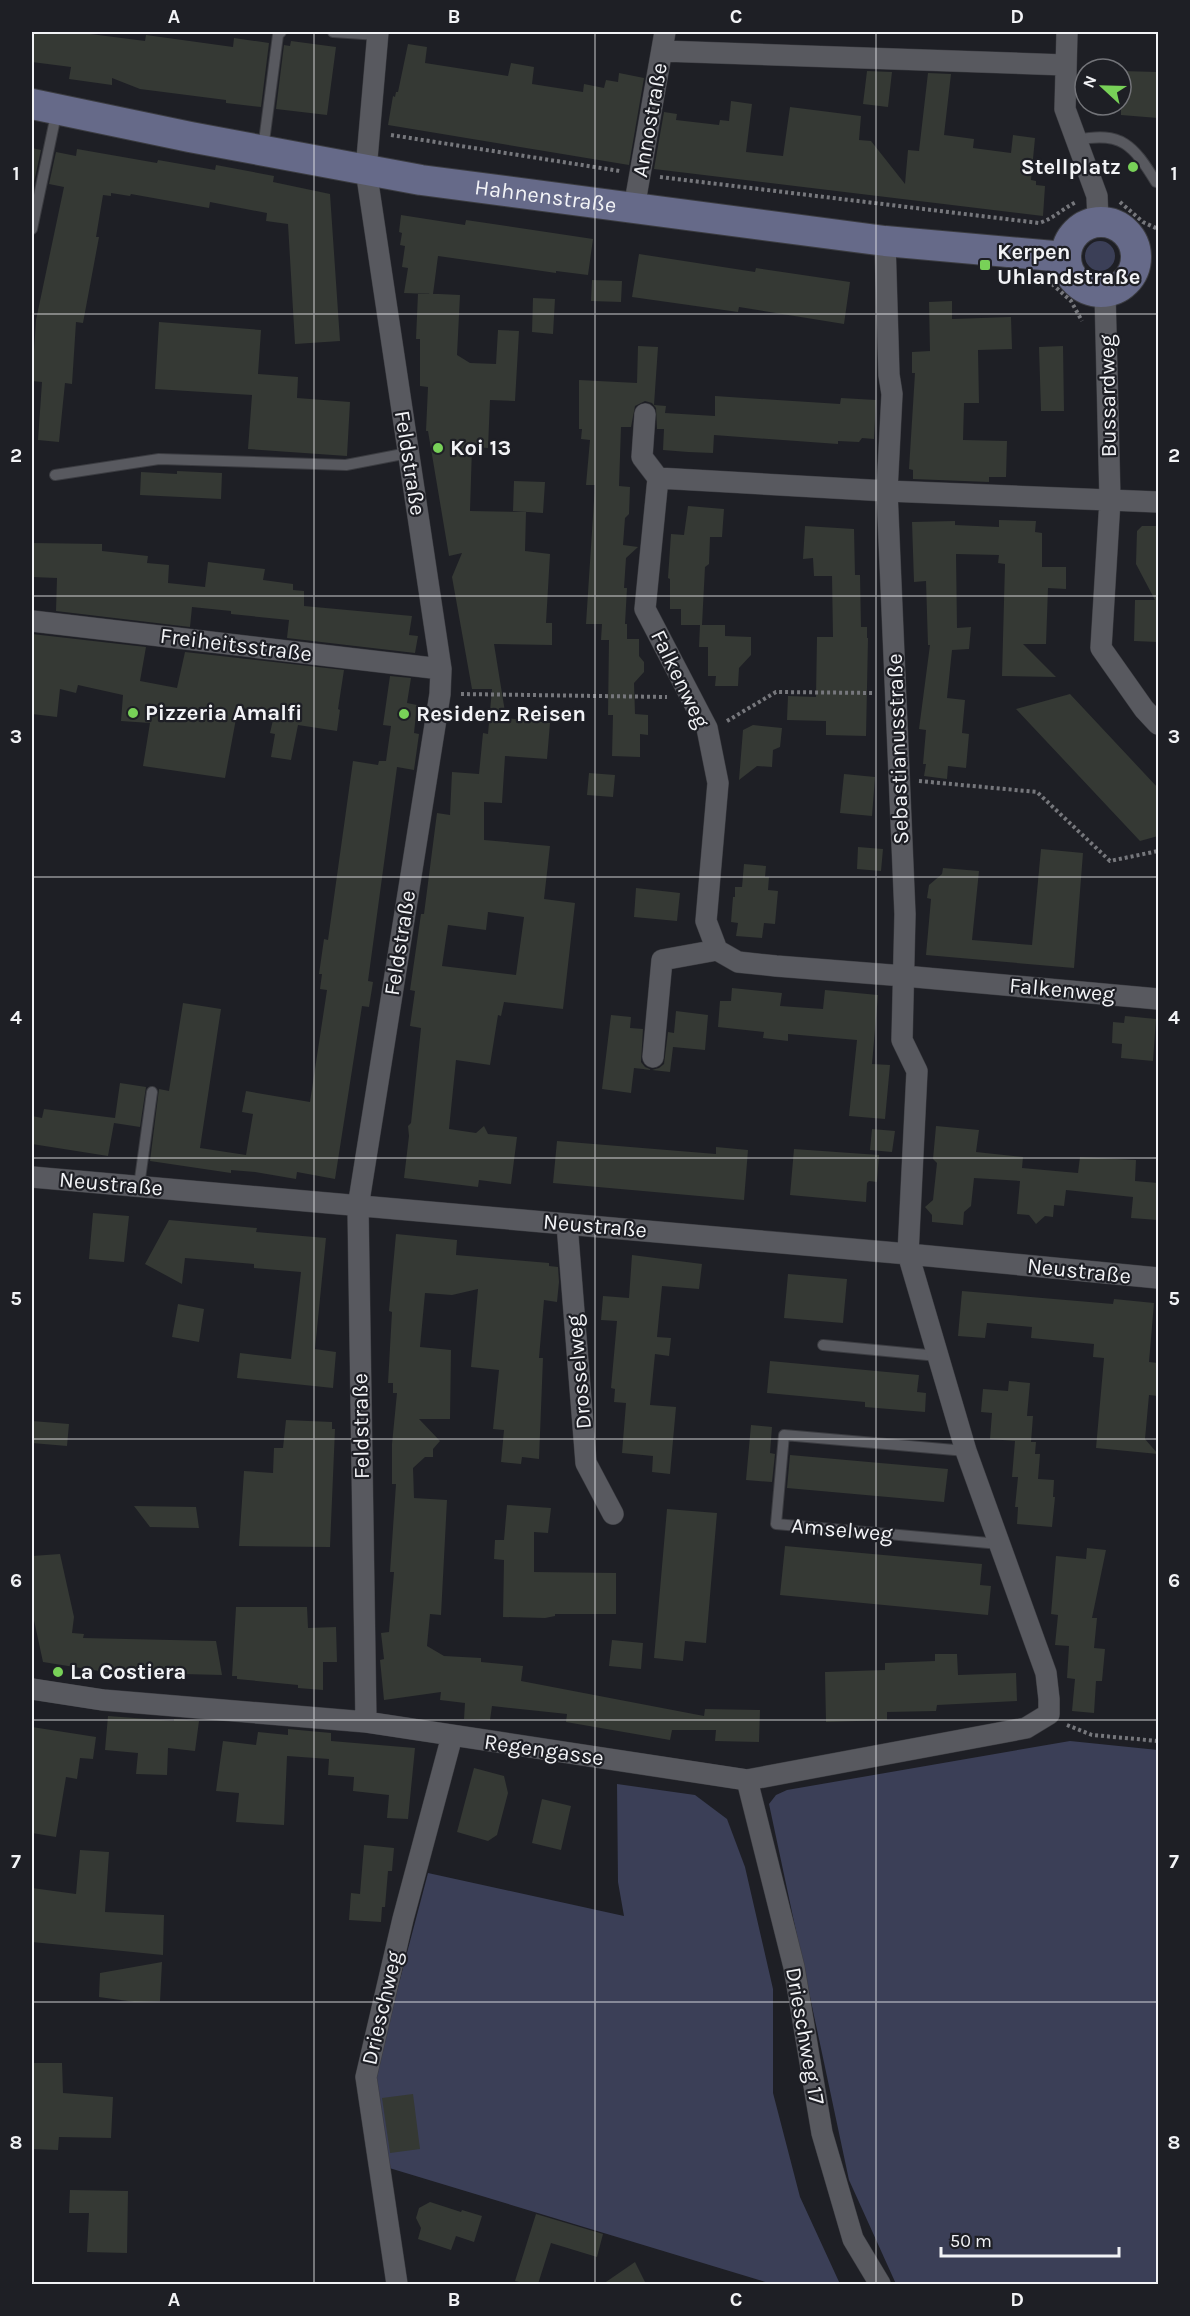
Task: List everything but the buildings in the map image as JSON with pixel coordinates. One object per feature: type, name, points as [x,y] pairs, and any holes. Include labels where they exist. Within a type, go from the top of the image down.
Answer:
[{"type":"main road","name":"Hahnenstraße","points":[[44,107],[366,170],[885,241],[1065,257]]},
{"type":"main road","points":[[1098,209],[1111,223],[1123,229],[1132,239],[1136,251],[1147,265],[1132,274],[1116,289],[1105,292],[1094,292],[1082,287],[1068,269],[1065,257],[1068,244],[1075,233],[1098,209]]},
{"type":"street","points":[[1067,32],[1065,110],[1077,140],[1098,209]]},
{"type":"street","name":"Feldstraße","points":[[366,1722],[358,1207],[440,694],[441,669],[366,170],[378,33]]},
{"type":"street","points":[[663,41],[1065,65]]},
{"type":"street","name":"Annostraße","points":[[634,208],[663,41]]},
{"type":"street","name":"Sebastianusstraße","points":[[885,241],[889,375],[892,394],[887,491],[905,914],[902,1040],[917,1071],[908,1254]]},
{"type":"street","name":"Bussardweg","points":[[1105,292],[1110,500],[1101,648],[1144,709],[1158,724]]},
{"type":"street","points":[[645,414],[642,457],[657,478],[887,491],[1158,502]]},
{"type":"street","name":"Falkenweg","points":[[657,478],[645,609],[706,728],[717,783],[706,921],[717,950],[738,962],[1158,999]]},
{"type":"street","name":"Freiheitsstraße","points":[[32,621],[441,669]]},
{"type":"street","points":[[653,1058],[662,960],[717,950]]},
{"type":"street","name":"Neustraße","points":[[32,1177],[1158,1278]]},
{"type":"street","name":"Drosselweg","points":[[567,1224],[586,1463],[614,1514]]},
{"type":"street","points":[[908,1254],[966,1451],[1046,1673],[1049,1714]]},
{"type":"street","name":"Regengasse","points":[[32,1689],[103,1700],[366,1722],[747,1780],[990,1736],[1026,1728],[1049,1714]]},
{"type":"street","name":"Drieschweg","points":[[397,2284],[366,2077],[403,1919],[452,1736]]},
{"type":"street","name":"Drieschweg 17","points":[[747,1780],[794,1967],[822,2133],[853,2239],[880,2284]]},
{"type":"lane","points":[[262,151],[278,35],[281,32]]},
{"type":"lane","points":[[333,32],[378,33]]},
{"type":"lane","points":[[32,229],[44,107]]},
{"type":"lane","points":[[1077,140],[1097,136],[1112,138],[1127,144],[1141,157],[1156,182]]},
{"type":"lane","points":[[55,475],[159,459],[346,465],[408,453]]},
{"type":"lane","points":[[139,1186],[152,1092]]},
{"type":"lane","points":[[823,1345],[938,1356]]},
{"type":"lane","name":"Amselweg","points":[[966,1451],[784,1435],[776,1524],[1001,1544]]},
{"type":"path","points":[[369,132],[640,175],[1039,223],[1051,219],[1062,208],[1080,200],[1098,209],[1114,197],[1143,222],[1158,229]]},
{"type":"path","points":[[706,728],[717,726],[776,692],[896,693]]},
{"type":"path","points":[[440,694],[690,697]]},
{"type":"path","points":[[900,779],[1037,792],[1110,861],[1158,851]]},
{"type":"path","points":[[1049,1714],[1070,1727],[1092,1735],[1158,1741]]},
{"type":"shaded area","points":[[1100,241],[1111,245],[1115,256],[1111,267],[1100,271],[1089,267],[1085,256],[1089,245]]},
{"type":"shaded area","points":[[1070,1741],[1158,1750],[1158,2284],[896,2284],[849,2180],[769,1804],[776,1795],[787,1790]]},
{"type":"shaded area","points":[[617,1784],[695,1795],[727,1819],[745,1867],[773,1989],[773,2093],[800,2197],[840,2284],[772,2284],[386,2167],[373,2082],[428,1873],[624,1916],[618,1882]]},
{"type":"place","name":"Stellplatz","points":[[1133,167]]},
{"type":"place","name":"Kerpen Uhlandstraße","points":[[985,265]]},
{"type":"place","name":"Koi 13","points":[[438,448]]},
{"type":"place","name":"Pizzeria Amalfi","points":[[133,713]]},
{"type":"place","name":"Residenz Reisen","points":[[404,714]]},
{"type":"place","name":"La Costiera","points":[[58,1672]]}]
